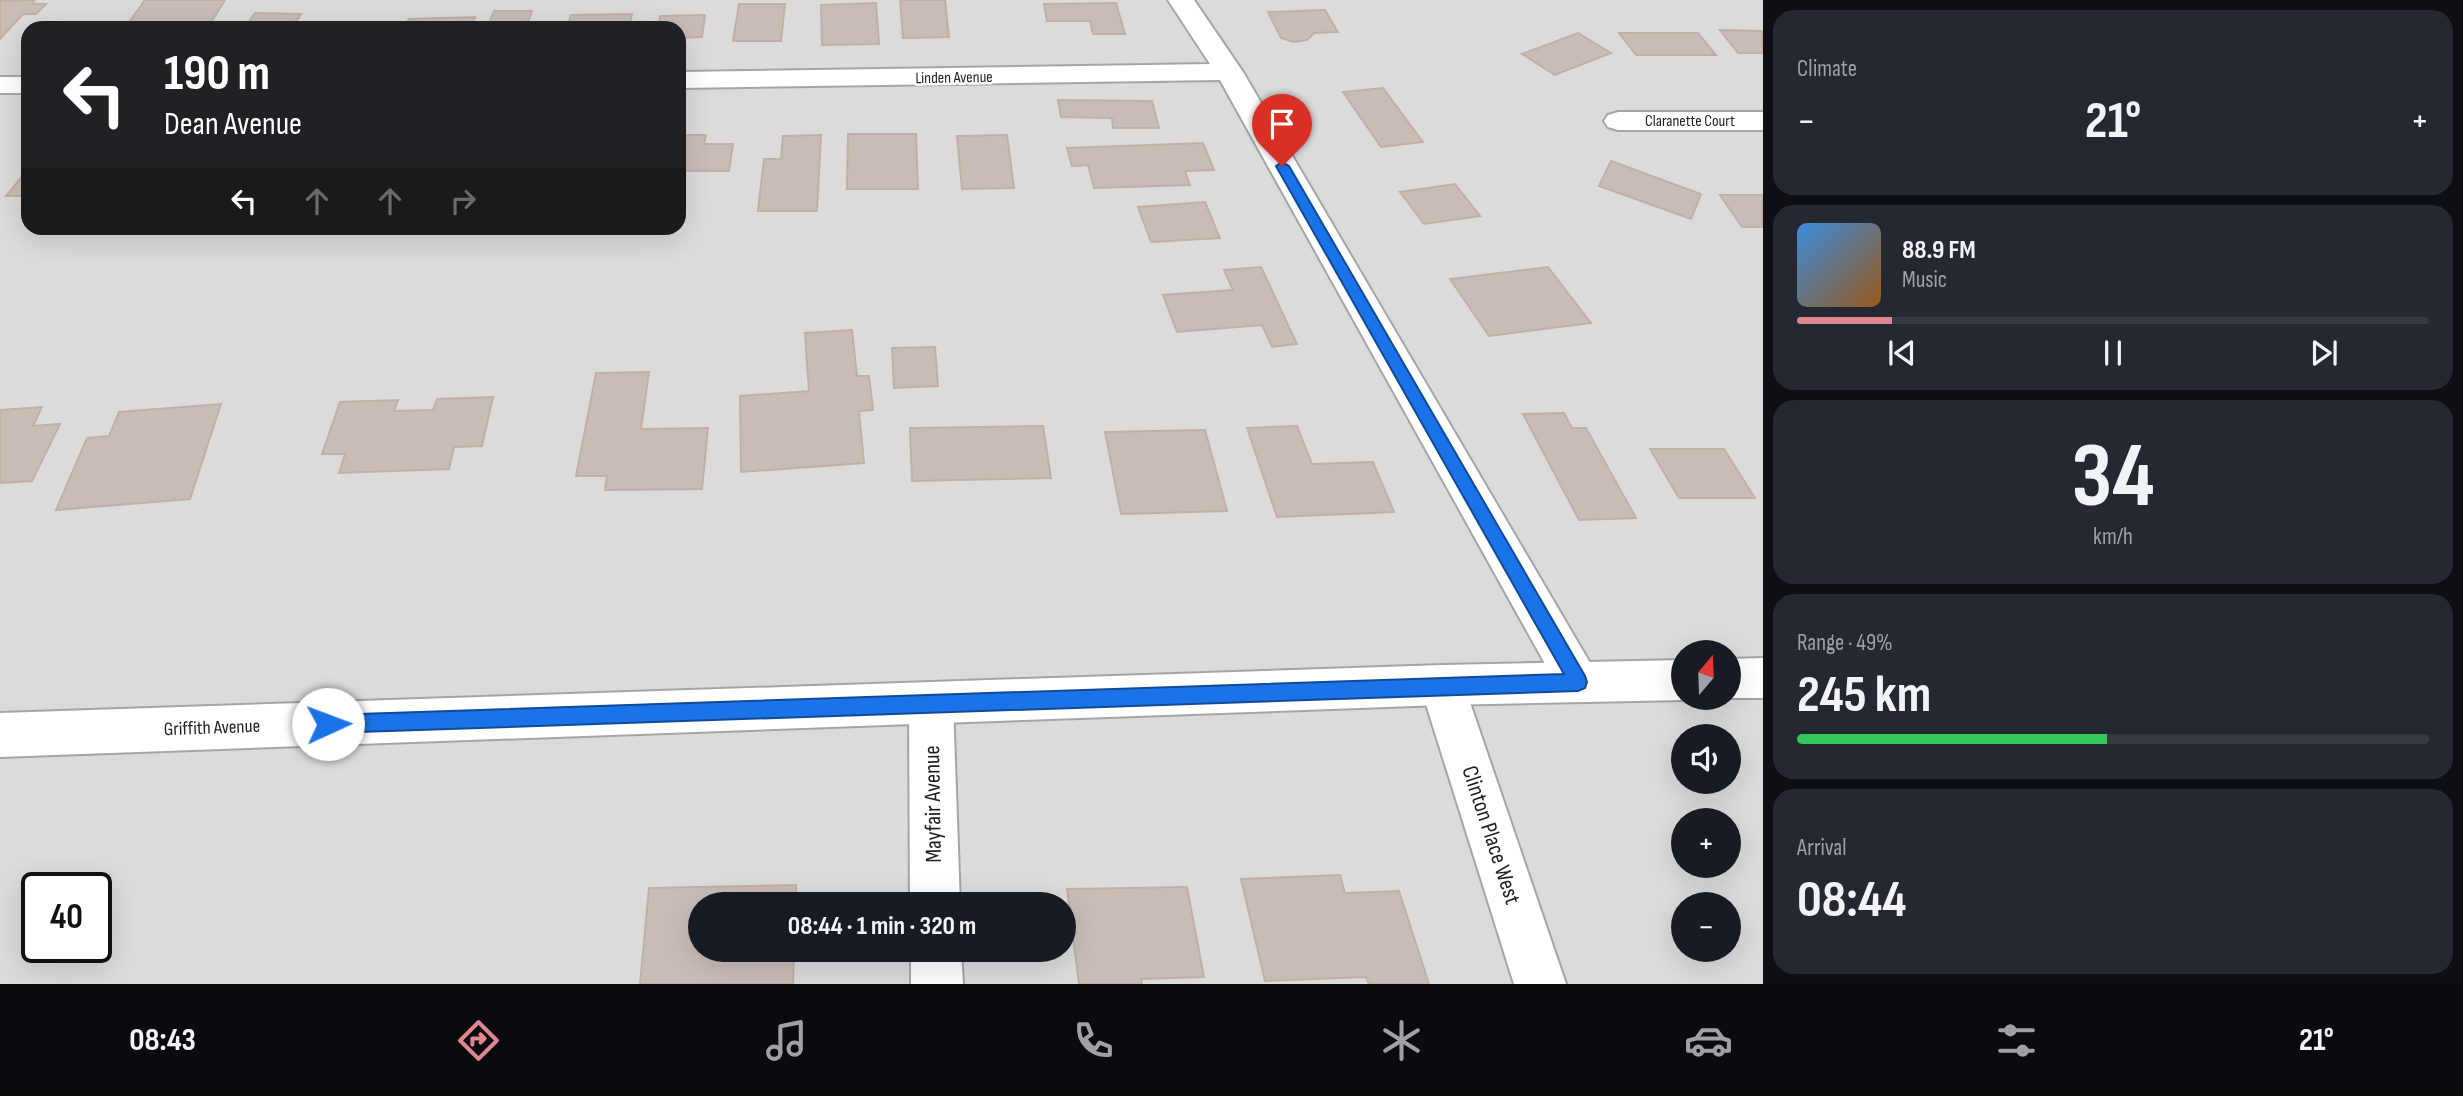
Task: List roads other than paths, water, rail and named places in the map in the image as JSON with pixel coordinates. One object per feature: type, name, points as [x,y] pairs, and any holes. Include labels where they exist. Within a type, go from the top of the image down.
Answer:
[{"type":"street","points":[[1181,0],[1229,72],[1578,682]]},
{"type":"street","name":"Linden Avenue","points":[[686,80],[1229,72]]},
{"type":"street","points":[[0,85],[21,85]]},
{"type":"street","name":"Claranette Court","points":[[1618,121],[1763,121]]},
{"type":"street","points":[[1741,678],[1763,678]]},
{"type":"street","name":"Griffith Avenue","points":[[0,735],[1442,685],[1671,680]]},
{"type":"street","name":"Clinton Place West","points":[[1442,685],[1540,984]]},
{"type":"street","name":"Mayfair Avenue","points":[[931,703],[935,892]]},
{"type":"street","points":[[936,962],[937,984]]}]
